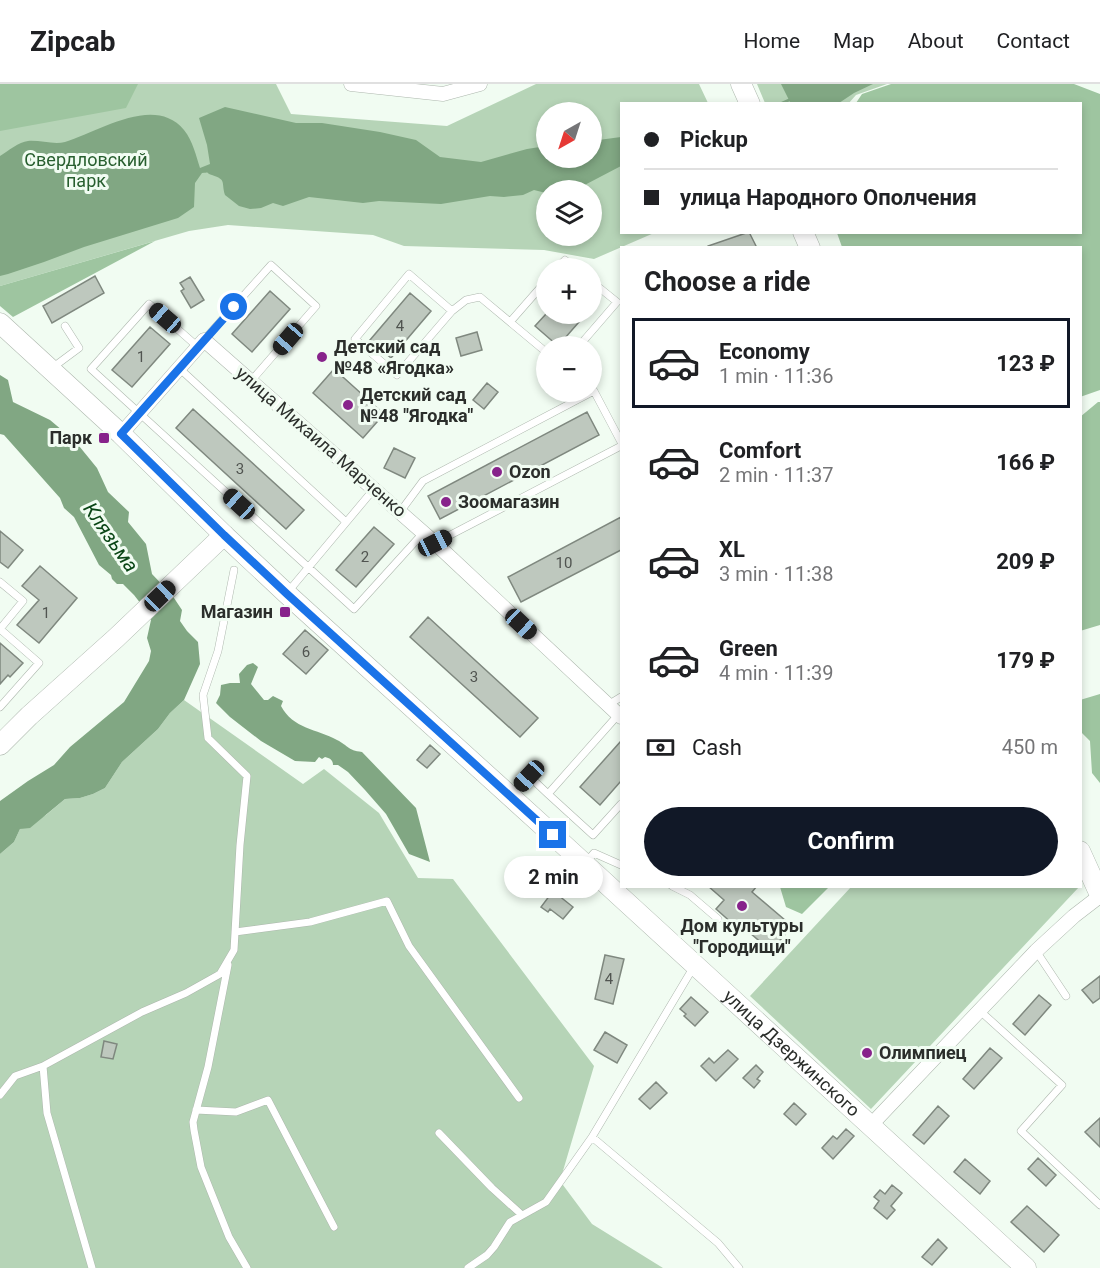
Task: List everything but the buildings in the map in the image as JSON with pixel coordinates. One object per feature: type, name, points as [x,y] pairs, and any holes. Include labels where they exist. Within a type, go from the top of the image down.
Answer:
[{"type":"street","points":[[351,84],[443,94],[480,84]]},
{"type":"street","points":[[741,84],[749,102]]},
{"type":"street","name":"улица Дзержинского","points":[[0,323],[121,434],[287,594],[1026,1268]]},
{"type":"street","points":[[121,434],[201,343]]},
{"type":"street","name":"улица Михаила Марченко","points":[[201,343],[251,381],[435,543],[620,716]]},
{"type":"street","points":[[0,744],[224,535]]},
{"type":"street","points":[[871,1125],[1036,951],[1100,895],[1082,855]]},
{"type":"lane","points":[[251,381],[316,306],[272,265],[201,343],[149,304],[91,369],[354,609],[423,533]]},
{"type":"lane","points":[[452,311],[409,274],[355,339],[397,375],[452,311],[466,300],[480,297],[536,343]]},
{"type":"lane","points":[[602,290],[617,302],[602,319]]},
{"type":"lane","points":[[510,322],[536,292]]},
{"type":"lane","points":[[588,336],[598,324]]},
{"type":"lane","points":[[50,369],[79,348],[65,326]]},
{"type":"lane","points":[[179,368],[346,522]]},
{"type":"lane","points":[[400,512],[423,481],[570,402]]},
{"type":"lane","points":[[598,402],[620,442]]},
{"type":"lane","points":[[435,543],[620,445]]},
{"type":"lane","points":[[287,594],[374,489]]},
{"type":"lane","points":[[0,1095],[15,1076],[43,1066],[142,1012],[186,993],[220,974],[234,950],[240,845],[248,776],[208,738],[203,695],[218,651],[234,570]]},
{"type":"lane","points":[[0,582],[23,601],[0,629],[39,663],[0,707]]},
{"type":"lane","points":[[606,705],[620,698]]},
{"type":"lane","points":[[548,794],[620,716]]},
{"type":"lane","points":[[511,796],[529,776],[593,835],[620,805]]},
{"type":"lane","points":[[585,864],[594,853],[620,865]]},
{"type":"lane","points":[[676,888],[690,895],[718,919]]},
{"type":"lane","points":[[235,932],[310,922],[387,901],[409,946],[519,1098]]},
{"type":"lane","points":[[1036,951],[1066,996]]},
{"type":"lane","points":[[229,960],[208,1067],[196,1110],[194,1130],[201,1167],[229,1237],[247,1268]]},
{"type":"lane","points":[[468,1268],[487,1255],[510,1222],[546,1202],[591,1137],[695,964]]},
{"type":"lane","points":[[979,1010],[1062,1085],[1021,1131],[1100,1205]]},
{"type":"lane","points":[[43,1066],[47,1113],[92,1268]]},
{"type":"lane","points":[[196,1110],[236,1112],[268,1100],[334,1227]]},
{"type":"lane","points":[[439,1133],[492,1188],[522,1215]]},
{"type":"lane","points":[[591,1137],[718,1243],[739,1268]]},
{"type":"green space","name":"Свердловский парк","points":[[0,84],[276,84],[291,114],[447,126],[536,84],[699,84],[708,102],[620,102],[620,234],[652,234],[596,258],[544,250],[404,246],[373,235],[228,225],[189,231],[0,286]]},
{"type":"green space","points":[[757,84],[887,84],[856,95],[850,102],[765,102]]},
{"type":"green space","points":[[184,700],[303,784],[324,769],[379,813],[418,878],[453,879],[594,1066],[560,1181],[592,1224],[663,1268],[0,1268],[0,854],[14,842],[20,829],[46,815],[65,799],[80,798],[105,788],[122,762],[158,729]]},
{"type":"green space","name":"Олимпиец","points":[[850,888],[1078,888],[871,1109],[750,996]]},
{"type":"shaded area","points":[[0,84],[138,84],[126,108],[0,131]]},
{"type":"shaded area","points":[[891,84],[1074,84],[1100,94],[1100,390],[1082,396],[1082,246],[842,246],[837,234],[1082,234],[1082,102],[857,102],[862,94]]},
{"type":"shaded area","points":[[155,241],[13,317],[0,306],[0,286]]},
{"type":"shaded area","points":[[1100,402],[1100,625],[1082,630],[1082,415]]},
{"type":"shaded area","points":[[1100,694],[1100,783],[1092,773],[1090,741],[1082,733],[1082,699]]},
{"type":"shaded area","points":[[780,888],[828,888],[802,914],[786,907]]},
{"type":"water","points":[[781,84],[873,84],[840,102],[790,102]]},
{"type":"water","points":[[225,107],[296,123],[322,123],[416,140],[440,157],[481,162],[536,148],[536,168],[602,168],[602,140],[620,137],[620,167],[594,180],[536,180],[536,190],[523,195],[490,196],[441,204],[379,201],[363,203],[309,197],[283,206],[273,203],[261,208],[250,209],[239,206],[225,195],[220,178],[207,172],[202,173],[195,183],[194,207],[178,218],[0,276],[0,156],[14,147],[33,141],[65,142],[110,124],[142,115],[158,115],[172,120],[184,130],[192,144],[200,168],[210,164],[199,118]]},
{"type":"water","name":"Клязьма","points":[[0,375],[8,380],[13,402],[50,420],[75,441],[97,468],[108,492],[129,512],[128,522],[146,544],[152,574],[172,595],[182,610],[180,621],[198,642],[200,664],[184,700],[158,729],[122,762],[105,788],[80,798],[65,799],[30,828],[20,829],[14,842],[0,854],[0,801],[54,765],[70,747],[124,702],[149,661],[151,651],[147,638],[151,620],[134,595],[123,584],[117,584],[111,575],[99,565],[74,517],[64,508],[60,498],[4,435],[0,434]]},
{"type":"water","points":[[253,663],[258,667],[251,684],[264,700],[273,696],[283,701],[281,706],[286,714],[299,724],[362,752],[416,808],[430,862],[409,854],[386,814],[348,772],[338,765],[333,765],[331,760],[325,757],[322,759],[319,757],[315,762],[295,761],[261,741],[216,703],[221,685],[240,683],[239,674],[247,665]]},
{"type":"waterway","points":[[784,102],[789,100]]},
{"type":"place","name":"Детский сад №48 «Ягодка»","points":[[322,357]]},
{"type":"place","name":"Детский сад №48 \"Ягодка\"","points":[[348,405]]},
{"type":"place","name":"Парк","points":[[104,438]]},
{"type":"place","name":"Ozon","points":[[497,472]]},
{"type":"place","name":"Зоомагазин","points":[[446,502]]},
{"type":"place","name":"Магазин","points":[[285,612]]},
{"type":"place","name":"Дом культуры \"Городищи\"","points":[[742,906]]},
{"type":"place","name":"Олимпиец","points":[[867,1053]]},
{"type":"route","points":[[234,307],[121,434],[287,594],[553,835]]}]
